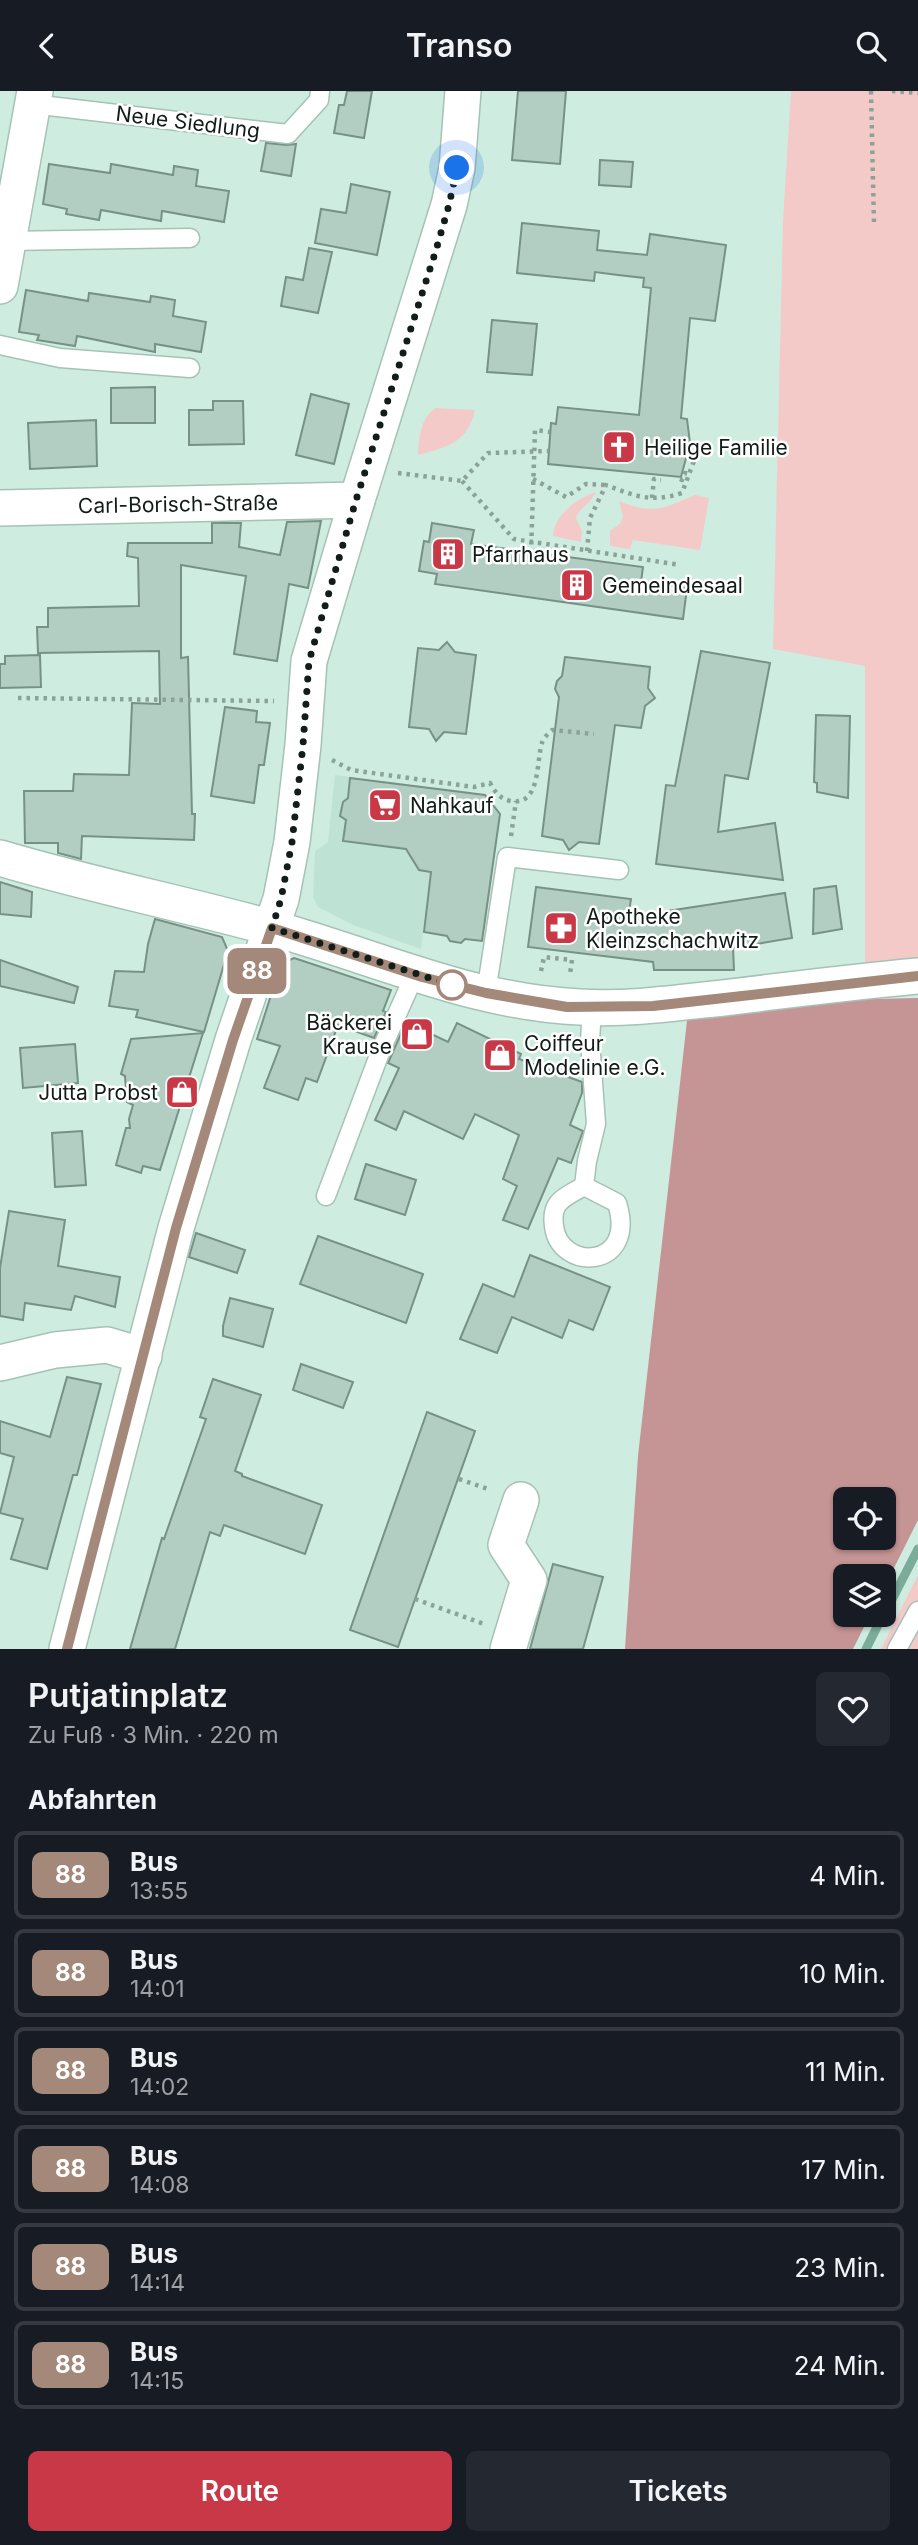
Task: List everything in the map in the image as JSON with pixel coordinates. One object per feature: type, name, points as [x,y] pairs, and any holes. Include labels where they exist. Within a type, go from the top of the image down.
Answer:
[{"type":"street","points":[[66,1649],[176,1228],[233,1040],[281,899],[292,842],[309,661],[356,500],[449,205],[457,168],[463,91]]},
{"type":"street","name":"Neue Siedlung","points":[[0,286],[8,241],[8,199],[34,97]]},
{"type":"street","name":"Carl-Borisch-Straße","points":[[0,507],[356,500]]},
{"type":"street","points":[[0,858],[65,878],[272,928],[415,974],[486,993],[550,1005],[653,1006],[918,977]]},
{"type":"street","points":[[0,1363],[55,1350],[107,1345],[144,1356]]},
{"type":"street","points":[[508,1649],[529,1580],[506,1545],[522,1500]]},
{"type":"lane","name":"Neue Siedlung","points":[[34,97],[288,134],[319,100],[320,91]]},
{"type":"lane","points":[[8,241],[190,238]]},
{"type":"lane","points":[[0,345],[61,358],[190,368]]},
{"type":"lane","points":[[486,993],[507,857],[619,870]]},
{"type":"lane","points":[[326,1196],[376,1061],[415,974]]},
{"type":"lane","points":[[584,1186],[596,1124],[590,1041],[592,1007]]},
{"type":"lane","points":[[897,1649],[918,1611]]},
{"type":"path","points":[[871,91],[874,225]]},
{"type":"path","points":[[892,91],[918,93]]},
{"type":"path","points":[[531,552],[535,430],[550,432]]},
{"type":"path","points":[[533,479],[566,497],[586,484],[606,485],[641,498],[665,498],[682,493],[698,450]]},
{"type":"path","points":[[462,481],[488,453],[549,451]]},
{"type":"path","points":[[367,467],[462,481],[514,539],[680,565]]},
{"type":"path","points":[[680,479],[685,473],[689,474]]},
{"type":"path","points":[[652,498],[654,479],[662,480]]},
{"type":"path","points":[[587,551],[590,518],[606,485]]},
{"type":"path","points":[[19,698],[307,701]]},
{"type":"path","points":[[303,745],[351,770],[474,787],[490,783],[497,794],[506,800],[516,801],[528,796],[533,788],[542,740],[552,730],[594,734]]},
{"type":"path","points":[[507,857],[516,801]]},
{"type":"path","points":[[459,1479],[488,1489]]},
{"type":"path","points":[[415,1599],[471,1619]]},
{"type":"shaded area","points":[[791,91],[918,91],[918,962],[865,967],[865,666],[773,649],[783,221]]},
{"type":"shaded area","points":[[436,408],[475,410],[467,430],[455,442],[418,455],[424,423]]},
{"type":"shaded area","points":[[596,492],[576,518],[582,531],[581,542],[553,536],[554,528],[562,514],[581,498]]},
{"type":"shaded area","points":[[695,495],[709,498],[700,550],[633,540],[630,549],[610,546],[610,531],[620,524],[623,517],[619,501],[641,508],[658,509]]},
{"type":"shaded area","points":[[335,775],[440,789],[421,949],[353,925],[318,907],[313,897],[315,851],[328,842]]},
{"type":"shaded area","points":[[918,998],[918,1520],[896,1564],[833,1564],[833,1627],[864,1627],[853,1649],[625,1649],[638,1456],[689,1003]]},
{"type":"shaded area","points":[[918,1575],[918,1649],[881,1649],[892,1627],[896,1627],[896,1619]]},
{"type":"building","points":[[347,91],[372,91],[364,138],[334,133],[339,105],[344,105]]},
{"type":"building","points":[[518,91],[566,91],[560,164],[512,160]]},
{"type":"building","points":[[266,143],[296,144],[291,176],[261,171]]},
{"type":"building","points":[[600,160],[633,162],[631,187],[599,185]]},
{"type":"building","points":[[49,164],[110,173],[111,164],[173,175],[174,166],[198,170],[196,186],[229,191],[224,222],[162,211],[161,221],[101,210],[99,220],[66,214],[67,209],[43,204]]},
{"type":"building","points":[[351,184],[390,192],[377,255],[315,243],[321,209],[346,213]]},
{"type":"building","points":[[522,223],[599,231],[597,250],[647,255],[650,234],[726,245],[715,321],[690,318],[681,418],[687,419],[690,443],[681,477],[548,464],[551,423],[556,424],[558,407],[639,415],[651,288],[643,287],[644,278],[595,272],[594,281],[517,273]]},
{"type":"building","points":[[309,248],[332,252],[318,313],[281,306],[286,277],[303,280]]},
{"type":"building","points":[[26,290],[88,301],[89,293],[150,302],[151,296],[175,300],[173,316],[206,322],[201,352],[155,344],[155,352],[77,336],[75,346],[37,340],[39,335],[19,332]]},
{"type":"building","points":[[492,320],[537,324],[532,375],[487,372]]},
{"type":"building","points":[[155,387],[155,423],[111,423],[111,388]]},
{"type":"building","points":[[311,394],[349,404],[334,464],[296,455]]},
{"type":"building","points":[[213,401],[243,401],[244,444],[189,445],[189,410],[213,410]]},
{"type":"building","points":[[96,420],[97,466],[30,469],[28,423]]},
{"type":"building","points":[[321,521],[308,588],[289,584],[277,661],[234,654],[246,576],[181,565],[181,658],[188,657],[194,840],[82,836],[81,859],[58,853],[58,843],[25,843],[24,791],[73,791],[74,774],[129,775],[132,703],[160,704],[159,651],[38,653],[37,627],[48,627],[48,608],[139,606],[138,558],[127,556],[128,543],[212,543],[212,523],[241,523],[239,547],[280,555],[287,522]]},
{"type":"building","name":"Gemeindesaal","points":[[432,523],[474,530],[471,544],[643,567],[641,582],[687,588],[683,619],[435,584],[437,574],[419,571],[424,541],[429,542]]},
{"type":"building","points":[[447,642],[455,652],[476,655],[466,734],[444,732],[436,741],[429,729],[409,727],[418,648],[439,650]]},
{"type":"building","points":[[701,651],[770,663],[748,779],[725,775],[718,832],[775,823],[783,880],[656,864],[666,785],[675,786]]},
{"type":"building","points":[[40,655],[41,687],[0,688],[0,664],[5,664],[5,656]]},
{"type":"building","points":[[565,657],[650,667],[648,688],[655,698],[645,706],[641,728],[615,725],[599,844],[579,842],[569,850],[563,840],[542,836],[559,697],[555,689],[562,676]]},
{"type":"building","points":[[225,707],[257,711],[256,722],[270,723],[264,765],[259,765],[254,803],[211,796]]},
{"type":"building","points":[[816,715],[850,716],[848,798],[817,792],[817,783],[814,782]]},
{"type":"building","points":[[350,778],[485,795],[500,814],[482,941],[465,939],[461,943],[450,941],[447,936],[424,932],[431,872],[419,870],[406,849],[343,841],[346,820],[340,816],[343,802],[348,798]]},
{"type":"building","points":[[0,882],[32,892],[31,917],[0,914]]},
{"type":"building","points":[[836,886],[842,929],[813,934],[814,889]]},
{"type":"building","points":[[536,887],[631,899],[628,917],[785,893],[792,938],[733,948],[734,970],[654,970],[653,962],[528,947]]},
{"type":"building","points":[[155,919],[222,937],[228,951],[204,1032],[136,1017],[138,1010],[109,1006],[115,971],[144,972]]},
{"type":"building","points":[[294,958],[391,990],[383,1011],[386,1012],[374,1038],[338,1025],[317,1082],[306,1078],[298,1100],[264,1088],[280,1046],[257,1039],[281,964]]},
{"type":"building","points":[[0,960],[78,987],[74,1003],[0,986]]},
{"type":"building","points":[[406,1022],[448,1042],[457,1023],[521,1054],[519,1059],[582,1082],[582,1093],[570,1125],[583,1131],[571,1163],[558,1158],[528,1229],[503,1220],[517,1186],[503,1179],[519,1135],[475,1114],[463,1139],[404,1111],[396,1130],[375,1120],[399,1068],[388,1063]]},
{"type":"building","points":[[203,1033],[160,1170],[143,1166],[141,1173],[116,1165],[126,1128],[130,1128],[129,1119],[133,1105],[127,1102],[125,1076],[121,1074],[131,1039]]},
{"type":"building","points":[[75,1044],[78,1083],[23,1088],[20,1048]]},
{"type":"building","points":[[82,1131],[86,1185],[55,1187],[52,1133]]},
{"type":"building","points":[[366,1164],[416,1180],[405,1215],[355,1199]]},
{"type":"building","points":[[9,1211],[65,1220],[58,1266],[120,1277],[115,1307],[75,1296],[71,1310],[25,1303],[23,1320],[0,1316],[0,1268]]},
{"type":"building","points":[[196,1233],[245,1250],[237,1273],[189,1257]]},
{"type":"building","points":[[318,1236],[423,1274],[406,1323],[300,1284]]},
{"type":"building","points":[[530,1255],[610,1287],[593,1330],[569,1320],[562,1338],[512,1317],[497,1353],[460,1339],[483,1284],[514,1297]]},
{"type":"building","points":[[230,1298],[273,1309],[263,1347],[223,1336]]},
{"type":"building","points":[[301,1364],[353,1382],[343,1408],[293,1390]]},
{"type":"building","points":[[67,1377],[101,1384],[77,1475],[73,1475],[47,1569],[11,1559],[23,1519],[0,1513],[14,1457],[0,1453],[0,1421],[50,1437]]},
{"type":"building","points":[[213,1379],[261,1395],[235,1471],[242,1476],[322,1505],[305,1554],[224,1525],[220,1536],[210,1532],[175,1649],[130,1649],[162,1538],[164,1539],[206,1419],[200,1417]]},
{"type":"building","points":[[427,1412],[475,1431],[398,1647],[350,1630]]},
{"type":"building","points":[[553,1564],[603,1577],[583,1649],[530,1649]]},
{"type":"waterway","points":[[896,1592],[918,1549]]},
{"type":"waterway","points":[[866,1649],[877,1627]]},
{"type":"bus line","name":"88","points":[[67,1649],[176,1228],[233,1040],[272,928],[422,977],[486,993],[567,1007],[653,1006],[918,976]]},
{"type":"place","name":"Heilige Familie","points":[[619,447]]},
{"type":"place","name":"Pfarrhaus","points":[[448,554]]},
{"type":"place","name":"Gemeindesaal","points":[[577,585]]},
{"type":"place","name":"Nahkauf","points":[[385,805]]},
{"type":"place","name":"Apotheke Kleinzschachwitz","points":[[561,928]]},
{"type":"place","name":"Bäckerei Krause","points":[[417,1034]]},
{"type":"place","name":"Coiffeur Modelinie e.G.","points":[[500,1055]]},
{"type":"place","name":"Jutta Probst","points":[[182,1092]]},
{"type":"route","points":[[452,985],[272,928],[281,899],[292,842],[309,661],[356,500],[436,250],[457,168]]}]
